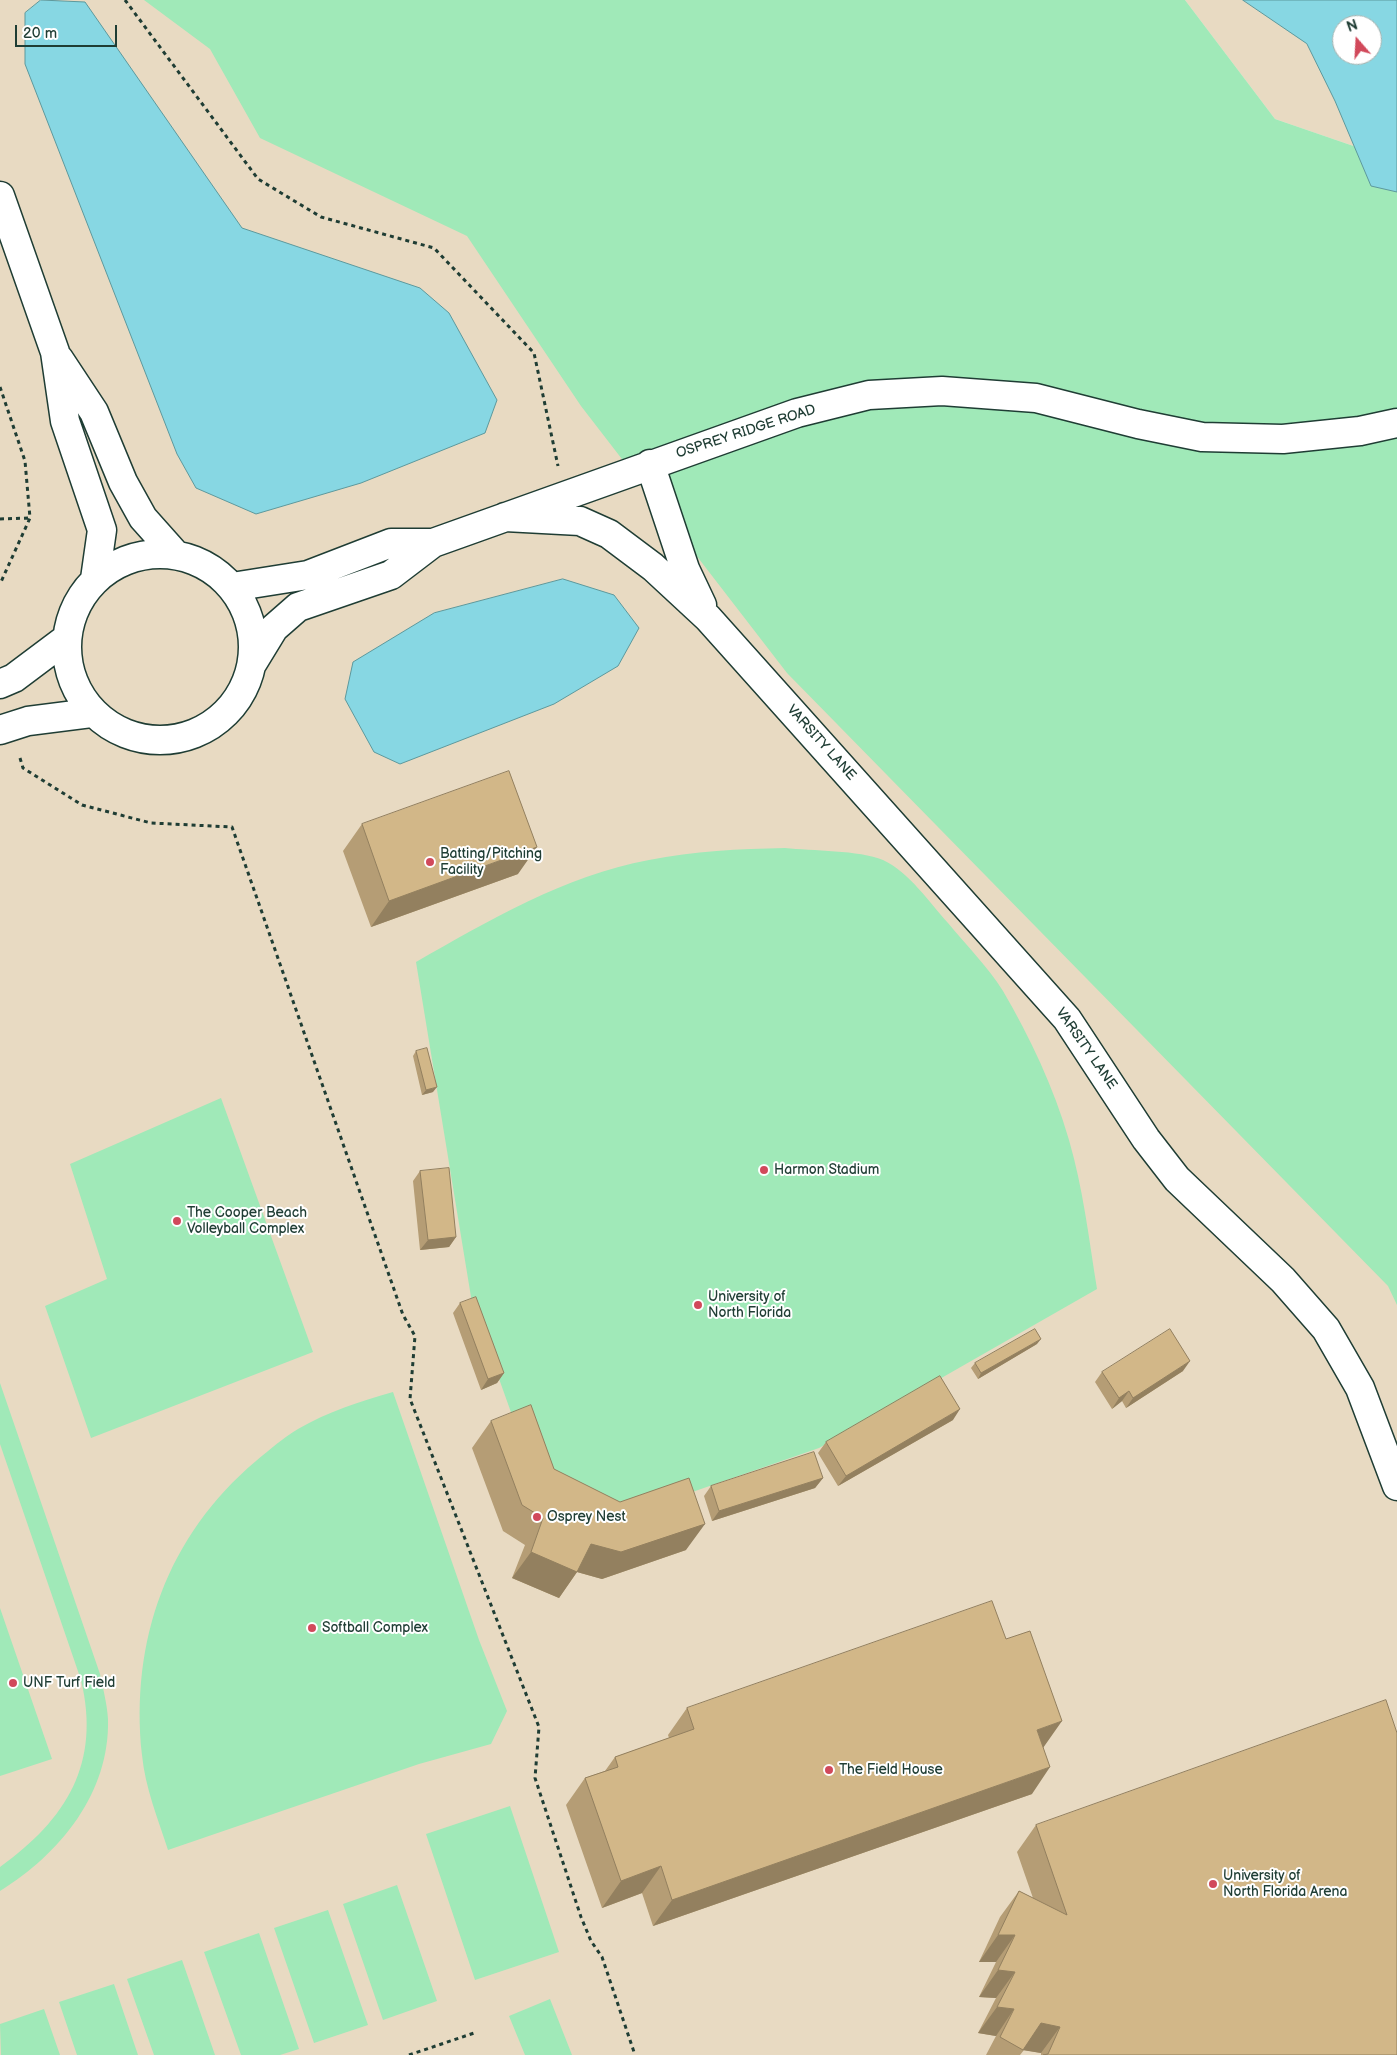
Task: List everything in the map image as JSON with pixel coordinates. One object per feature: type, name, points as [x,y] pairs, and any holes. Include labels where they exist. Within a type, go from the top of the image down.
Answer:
[{"type":"street","points":[[0,196],[55,352],[65,421],[102,530],[95,580]]},
{"type":"street","points":[[55,352],[94,412],[123,482],[142,518],[176,555]]},
{"type":"street","name":"OSPREY RIDGE ROAD","points":[[433,543],[797,413],[869,396],[942,392],[1036,398],[1138,424],[1202,437],[1283,439],[1360,431],[1397,422]]},
{"type":"street","name":"VARSITY LANE","points":[[650,464],[685,569],[708,618]]},
{"type":"street","name":"VARSITY LANE","points":[[505,517],[580,521],[609,534],[653,567],[708,618],[1067,1019],[1146,1139],[1177,1179],[1283,1280],[1326,1329],[1360,1388],[1397,1486]]},
{"type":"street","points":[[232,587],[308,575],[392,543],[433,543]]},
{"type":"street","points":[[252,664],[253,641],[250,623],[242,603],[232,587],[216,573],[200,563],[176,555],[144,556],[119,563],[95,580],[76,606],[66,639],[71,678],[91,712],[116,731],[142,740],[164,741],[192,735],[213,724],[233,706],[244,688],[252,664],[274,628],[298,607],[391,575],[433,543]]},
{"type":"street","points":[[0,684],[14,678],[66,639]]},
{"type":"street","points":[[5,728],[28,720],[91,712]]},
{"type":"path","points":[[125,0],[258,179],[321,217],[434,248],[534,353],[564,496]]},
{"type":"path","points":[[0,387],[25,461],[30,518],[0,584]]},
{"type":"path","points":[[0,519],[30,518]]},
{"type":"path","points":[[5,728],[23,768],[82,806],[151,823],[232,827],[400,1305],[415,1336],[410,1398],[539,1727],[535,1778],[581,1917],[591,1941],[602,1957],[635,2055]]},
{"type":"path","points":[[409,2055],[477,2032]]},
{"type":"shaded area","name":"University of North Florida","points":[[0,0],[737,0],[1397,456],[1397,2055],[0,2055]]},
{"type":"shaded area","points":[[1185,0],[1397,0],[1397,161],[1275,119]]},
{"type":"green space","points":[[144,0],[1185,0],[1275,119],[1397,161],[1397,1305],[1388,1286],[787,673],[581,406],[467,236],[260,138],[210,49]]},
{"type":"green space","name":"Harmon Stadium","points":[[785,848],[861,854],[883,860],[892,865],[918,888],[997,982],[1032,1045],[1049,1082],[1063,1121],[1078,1176],[1097,1289],[819,1448],[606,1522],[538,1488],[472,1303],[416,962],[528,901],[557,888],[618,867],[666,857],[700,853]]},
{"type":"green space","name":"The Cooper Beach Volleyball Complex","points":[[221,1098],[313,1352],[91,1438],[45,1306],[107,1279],[70,1164]]},
{"type":"green space","points":[[0,1383],[100,1674],[108,1719],[106,1746],[100,1772],[91,1796],[77,1819],[61,1840],[42,1859],[0,1891],[0,1867],[24,1849],[44,1829],[60,1809],[73,1787],[82,1763],[86,1737],[86,1710],[81,1680],[0,1444]]},
{"type":"green space","name":"Softball Complex","points":[[393,1392],[479,1640],[507,1711],[491,1744],[419,1764],[168,1850],[146,1779],[142,1755],[140,1713],[142,1672],[149,1632],[161,1593],[178,1557],[199,1523],[225,1490],[282,1440],[298,1429],[332,1412]]},
{"type":"green space","name":"UNF Turf Field","points":[[0,1608],[52,1759],[0,1776]]},
{"type":"green space","points":[[510,1806],[559,1952],[475,1980],[426,1834]]},
{"type":"green space","points":[[397,1885],[437,2001],[383,2020],[343,1904]]},
{"type":"green space","points":[[328,1910],[368,2025],[314,2043],[274,1928]]},
{"type":"green space","points":[[259,1933],[299,2049],[280,2055],[241,2055],[204,1952]]},
{"type":"green space","points":[[182,1960],[215,2055],[154,2055],[127,1979]]},
{"type":"green space","points":[[114,1984],[138,2055],[77,2055],[59,2002]]},
{"type":"green space","points":[[550,1999],[572,2055],[525,2055],[509,2016]]},
{"type":"green space","points":[[44,2009],[60,2055],[1,2055],[0,2024]]},
{"type":"water","points":[[41,0],[85,2],[242,228],[420,288],[449,313],[497,400],[485,433],[361,483],[256,514],[196,488],[177,454],[25,64],[25,13]]},
{"type":"water","points":[[1243,0],[1397,0],[1397,192],[1371,186],[1335,101],[1307,44]]},
{"type":"water","points":[[563,579],[614,595],[639,628],[618,666],[554,704],[400,764],[374,752],[345,699],[353,662],[434,613]]},
{"type":"building","name":"Batting/Pitching Facility","points":[[509,771],[537,847],[389,901],[362,824]]},
{"type":"building","points":[[427,1048],[437,1087],[426,1090],[416,1051]]},
{"type":"building","points":[[449,1168],[456,1237],[428,1240],[420,1171]]},
{"type":"building","points":[[476,1297],[504,1373],[488,1379],[460,1303]]},
{"type":"building","points":[[1035,1329],[1041,1339],[981,1373],[975,1363]]},
{"type":"building","points":[[1170,1329],[1190,1361],[1133,1398],[1129,1391],[1119,1398],[1102,1372]]},
{"type":"building","points":[[940,1376],[960,1409],[846,1476],[826,1442]]},
{"type":"building","points":[[531,1405],[554,1469],[620,1502],[689,1478],[705,1524],[621,1552],[591,1544],[577,1572],[531,1552],[543,1518],[522,1505],[491,1421]]},
{"type":"building","points":[[814,1452],[823,1478],[719,1511],[711,1486]]},
{"type":"building","name":"The Field House","points":[[992,1601],[1006,1639],[1030,1631],[1062,1721],[1037,1730],[1050,1767],[672,1900],[661,1866],[621,1881],[585,1778],[618,1767],[615,1757],[694,1729],[687,1708]]},
{"type":"building","name":"University of North Florida Arena","points":[[1386,1700],[1397,1733],[1397,2055],[1043,2055],[1048,2054],[1060,2027],[1041,2023],[1023,2050],[1000,2037],[1014,2009],[997,2007],[1015,1972],[998,1970],[1015,1935],[998,1935],[1019,1891],[1067,1915],[1036,1825]]},
{"type":"place","name":"Batting/Pitching Facility","points":[[430,862]]},
{"type":"place","name":"Harmon Stadium","points":[[764,1170]]},
{"type":"place","name":"The Cooper Beach Volleyball Complex","points":[[177,1221]]},
{"type":"place","name":"University of North Florida","points":[[698,1305]]},
{"type":"place","name":"Osprey Nest","points":[[537,1517]]},
{"type":"place","name":"Softball Complex","points":[[312,1628]]},
{"type":"place","name":"UNF Turf Field","points":[[13,1683]]},
{"type":"place","name":"The Field House","points":[[829,1770]]},
{"type":"place","name":"University of North Florida Arena","points":[[1213,1884]]}]
